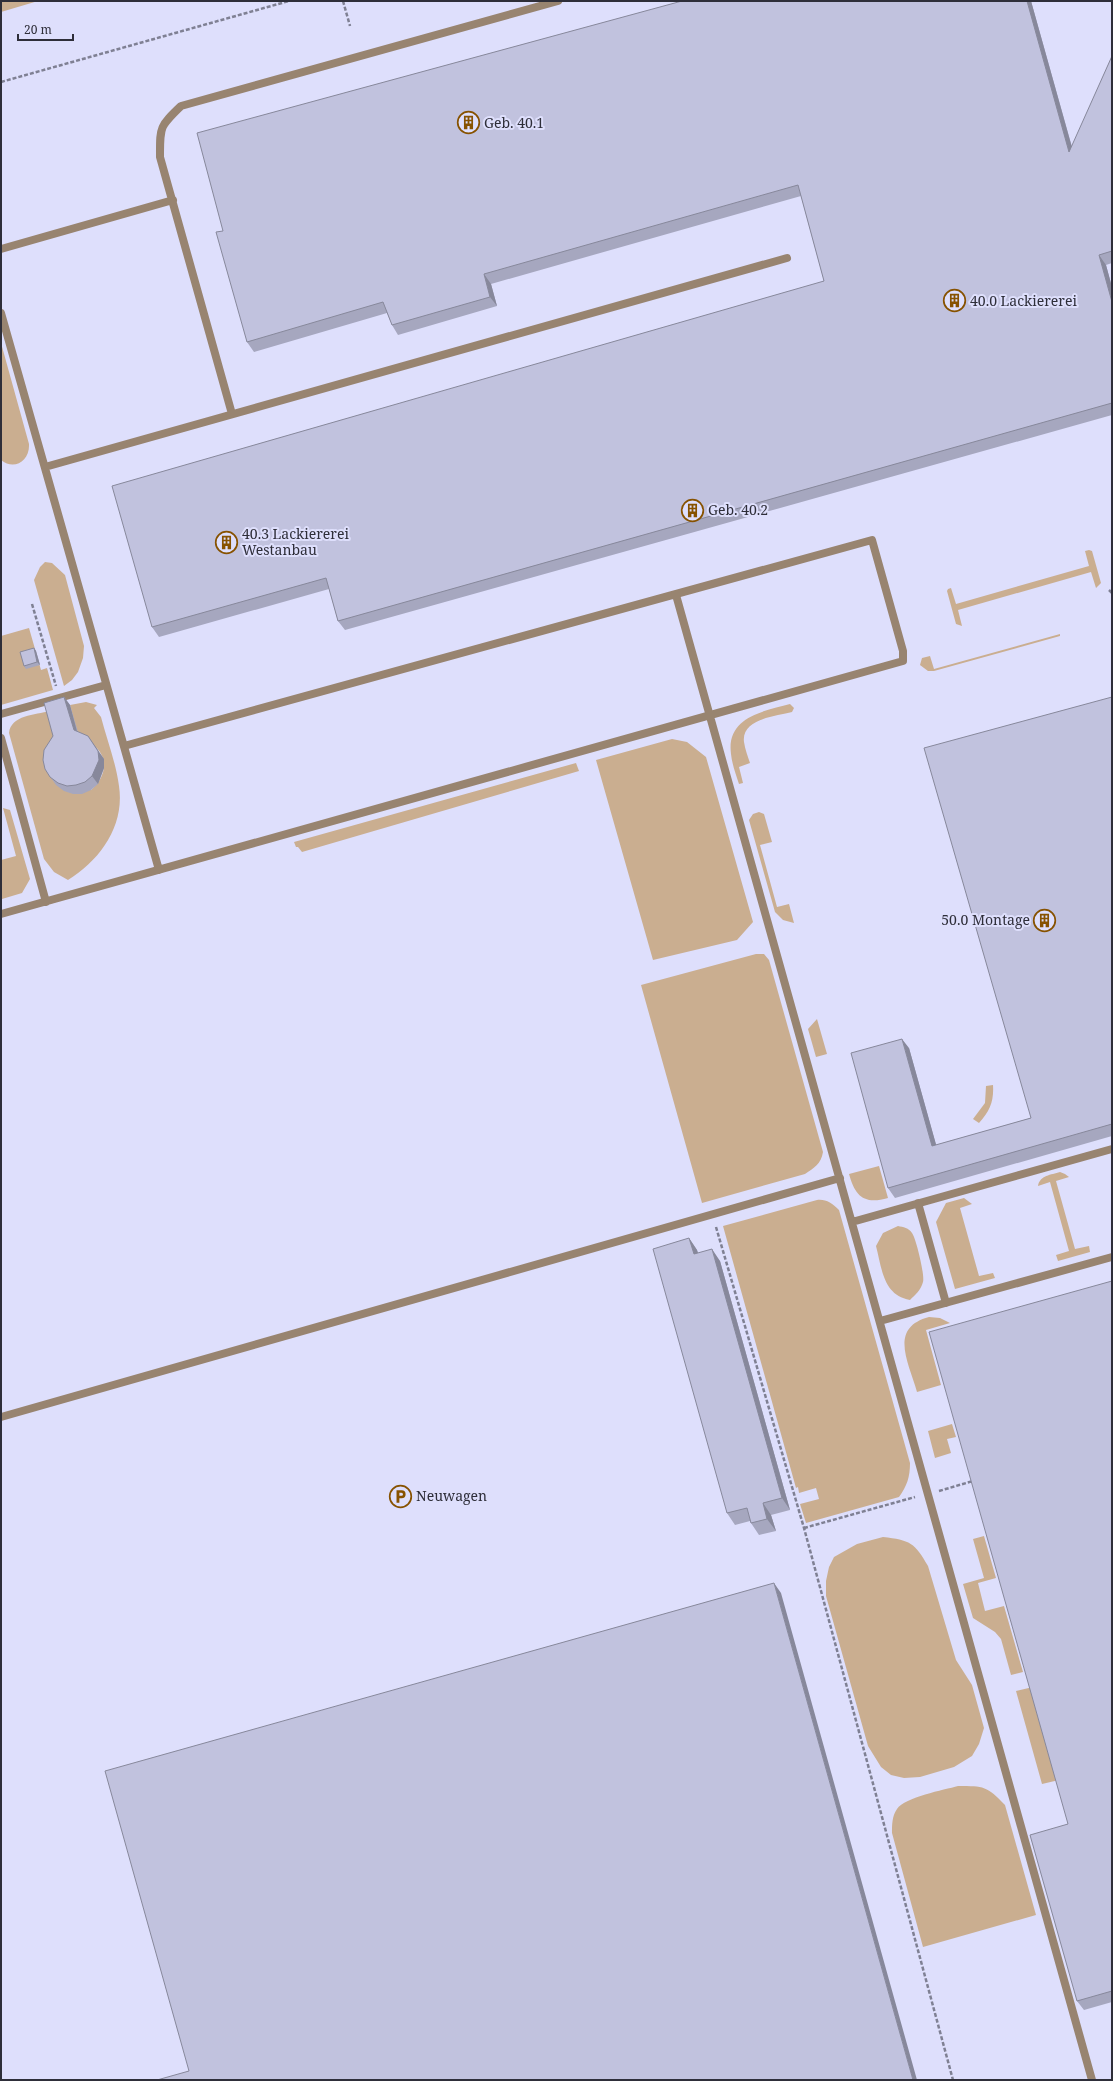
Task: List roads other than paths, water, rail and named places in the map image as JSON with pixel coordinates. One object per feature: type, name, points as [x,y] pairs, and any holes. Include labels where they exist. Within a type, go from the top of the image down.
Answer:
[{"type":"lane","points":[[232,414],[160,157],[160,130],[167,119],[181,106],[558,1]]},
{"type":"lane","points":[[1,249],[173,200]]},
{"type":"lane","points":[[44,467],[787,258]]},
{"type":"lane","points":[[1,313],[158,870]]},
{"type":"lane","points":[[1,914],[903,661],[903,650],[872,540],[124,746]]},
{"type":"lane","points":[[676,594],[1092,2080]]},
{"type":"lane","points":[[1,714],[106,685]]},
{"type":"lane","points":[[1,738],[46,902]]},
{"type":"lane","points":[[852,1222],[1112,1149]]},
{"type":"lane","points":[[1,1417],[840,1178]]},
{"type":"lane","points":[[918,1203],[946,1303]]},
{"type":"lane","points":[[880,1321],[1112,1258]]},
{"type":"place","name":"Geb. 40.1","points":[[468,123]]},
{"type":"place","name":"40.0 Lackiererei","points":[[954,301]]},
{"type":"place","name":"Geb. 40.2","points":[[693,510]]},
{"type":"place","name":"40.3 Lackiererei Westanbau","points":[[226,542]]},
{"type":"place","name":"50.0 Montage","points":[[1045,920]]},
{"type":"place","name":"Neuwagen","points":[[400,1496]]}]
